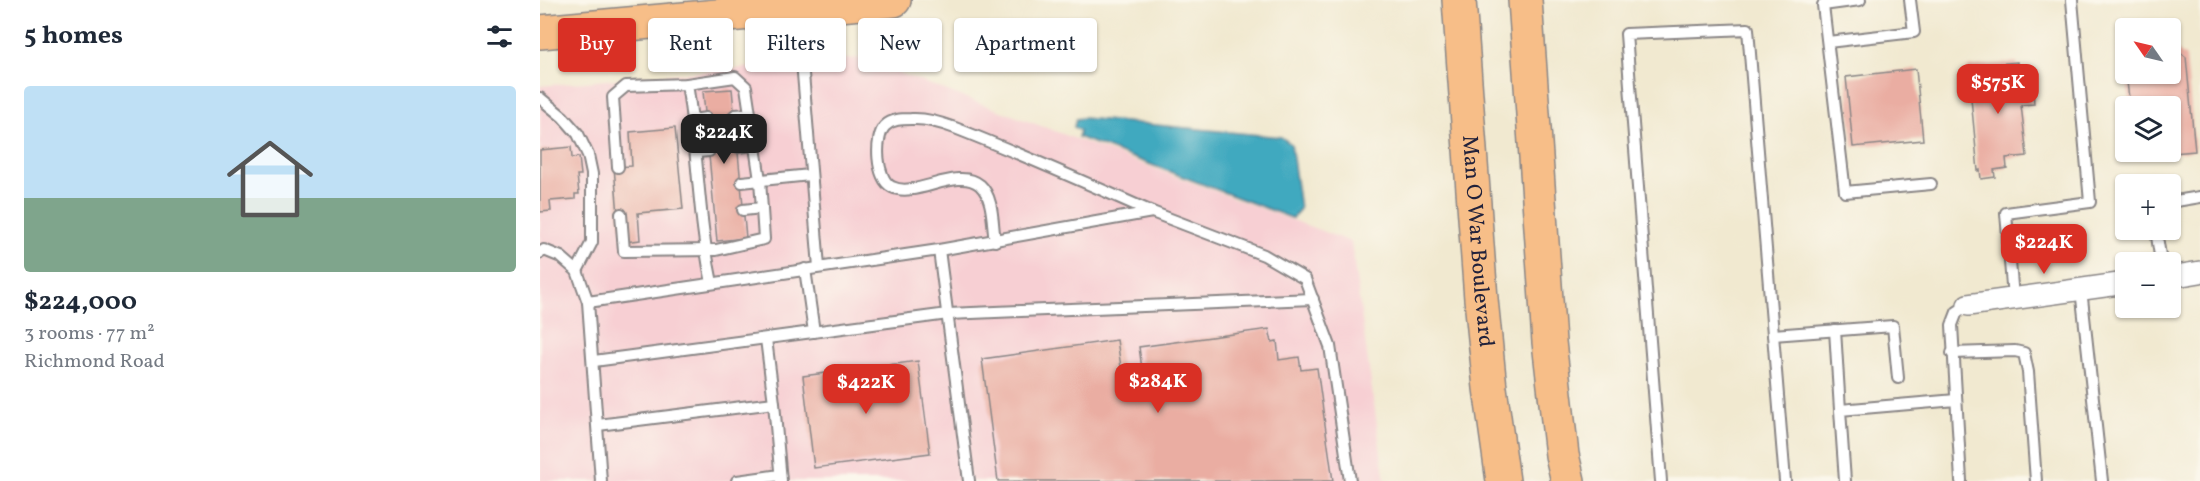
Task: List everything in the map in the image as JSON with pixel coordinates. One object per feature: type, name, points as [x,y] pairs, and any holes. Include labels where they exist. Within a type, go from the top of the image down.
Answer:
[{"type":"main road","points":[[540,33],[894,0]]},
{"type":"main road","name":"Man O War Boulevard","points":[[1459,0],[1481,299],[1503,481]]},
{"type":"main road","points":[[1525,0],[1549,342],[1562,455],[1568,481]]},
{"type":"street","points":[[2181,275],[2200,272]]},
{"type":"street","points":[[1968,305],[2115,284]]},
{"type":"lane","points":[[1860,0],[1823,5],[1845,192],[1931,184]]},
{"type":"lane","points":[[1827,42],[1914,32],[1910,0]]},
{"type":"lane","points":[[2013,298],[2006,213],[2090,202],[2072,0]]},
{"type":"lane","points":[[797,9],[819,267]]},
{"type":"lane","points":[[1661,481],[1626,34],[1748,29],[1785,481]]},
{"type":"lane","points":[[618,167],[614,97],[626,86],[687,84],[735,77],[746,87],[760,180],[765,239],[705,250],[624,251],[621,214]]},
{"type":"lane","points":[[687,84],[697,152],[706,185],[703,215],[705,250],[712,283]]},
{"type":"lane","points":[[540,98],[563,117],[578,134],[588,155],[592,174],[592,242],[577,271]]},
{"type":"lane","points":[[735,115],[750,114]]},
{"type":"lane","points":[[693,120],[706,118]]},
{"type":"lane","points":[[994,241],[989,197],[981,186],[972,180],[957,180],[901,190],[890,187],[882,177],[878,149],[879,135],[886,124],[896,119],[914,118],[943,123],[1021,154],[1152,212],[1264,255],[1305,279],[1330,346],[1350,481]]},
{"type":"lane","points":[[738,147],[753,145]]},
{"type":"lane","points":[[697,152],[709,151]]},
{"type":"lane","points":[[742,182],[810,175]]},
{"type":"lane","points":[[2181,200],[2200,196]]},
{"type":"lane","points":[[743,210],[762,208]]},
{"type":"lane","points":[[588,302],[939,250],[1152,212]]},
{"type":"lane","points":[[703,215],[714,214]]},
{"type":"lane","points":[[540,253],[544,250],[561,256],[577,271],[588,302],[602,481]]},
{"type":"lane","points":[[939,250],[969,481]]},
{"type":"lane","points":[[805,269],[814,332]]},
{"type":"lane","points":[[2081,289],[2102,481]]},
{"type":"lane","points":[[594,361],[948,314],[1313,299]]},
{"type":"lane","points":[[1961,481],[1952,326],[1958,312],[1968,305]]},
{"type":"lane","points":[[1773,335],[1893,326],[1898,378]]},
{"type":"lane","points":[[1835,330],[1845,481]]},
{"type":"lane","points":[[737,481],[781,478],[766,339]]},
{"type":"lane","points":[[1952,353],[2016,351],[2024,353],[2028,372],[2036,481]]},
{"type":"lane","points":[[1840,410],[1956,400]]},
{"type":"lane","points":[[598,425],[774,403]]},
{"type":"shaded area","points":[[858,58],[858,72],[896,72],[1351,242],[1385,481],[540,481],[540,86],[700,72],[733,72],[733,69],[745,68],[745,72],[846,72],[846,59]]},
{"type":"water","points":[[1076,119],[1281,137],[1291,144],[1300,209],[1292,218],[1078,137],[1080,131],[1074,127]]},
{"type":"building","points":[[2181,53],[2186,57],[2195,151],[2181,152],[2181,96],[2129,96],[2127,84],[2181,84]]},
{"type":"building","points":[[2017,62],[2020,92],[2033,91],[2034,104],[2021,105],[2027,156],[2006,158],[2007,168],[1994,170],[1995,177],[1981,179],[1980,170],[1978,171],[1968,67]]},
{"type":"building","points":[[1916,69],[1923,140],[1853,147],[1846,77]]},
{"type":"building","points":[[732,89],[746,238],[717,241],[703,91]]},
{"type":"building","points":[[675,128],[683,209],[638,213],[640,240],[625,242],[618,215],[614,167],[632,166],[630,132]]},
{"type":"building","points":[[571,147],[572,158],[579,157],[581,175],[577,175],[579,194],[575,194],[575,199],[550,201],[551,211],[540,212],[540,150]]},
{"type":"building","points":[[1269,329],[1272,342],[1277,341],[1279,360],[1299,357],[1301,370],[1317,368],[1333,481],[998,481],[982,359],[1117,340],[1125,394],[1145,391],[1139,347]]},
{"type":"building","points":[[918,361],[930,453],[814,468],[803,376]]}]
